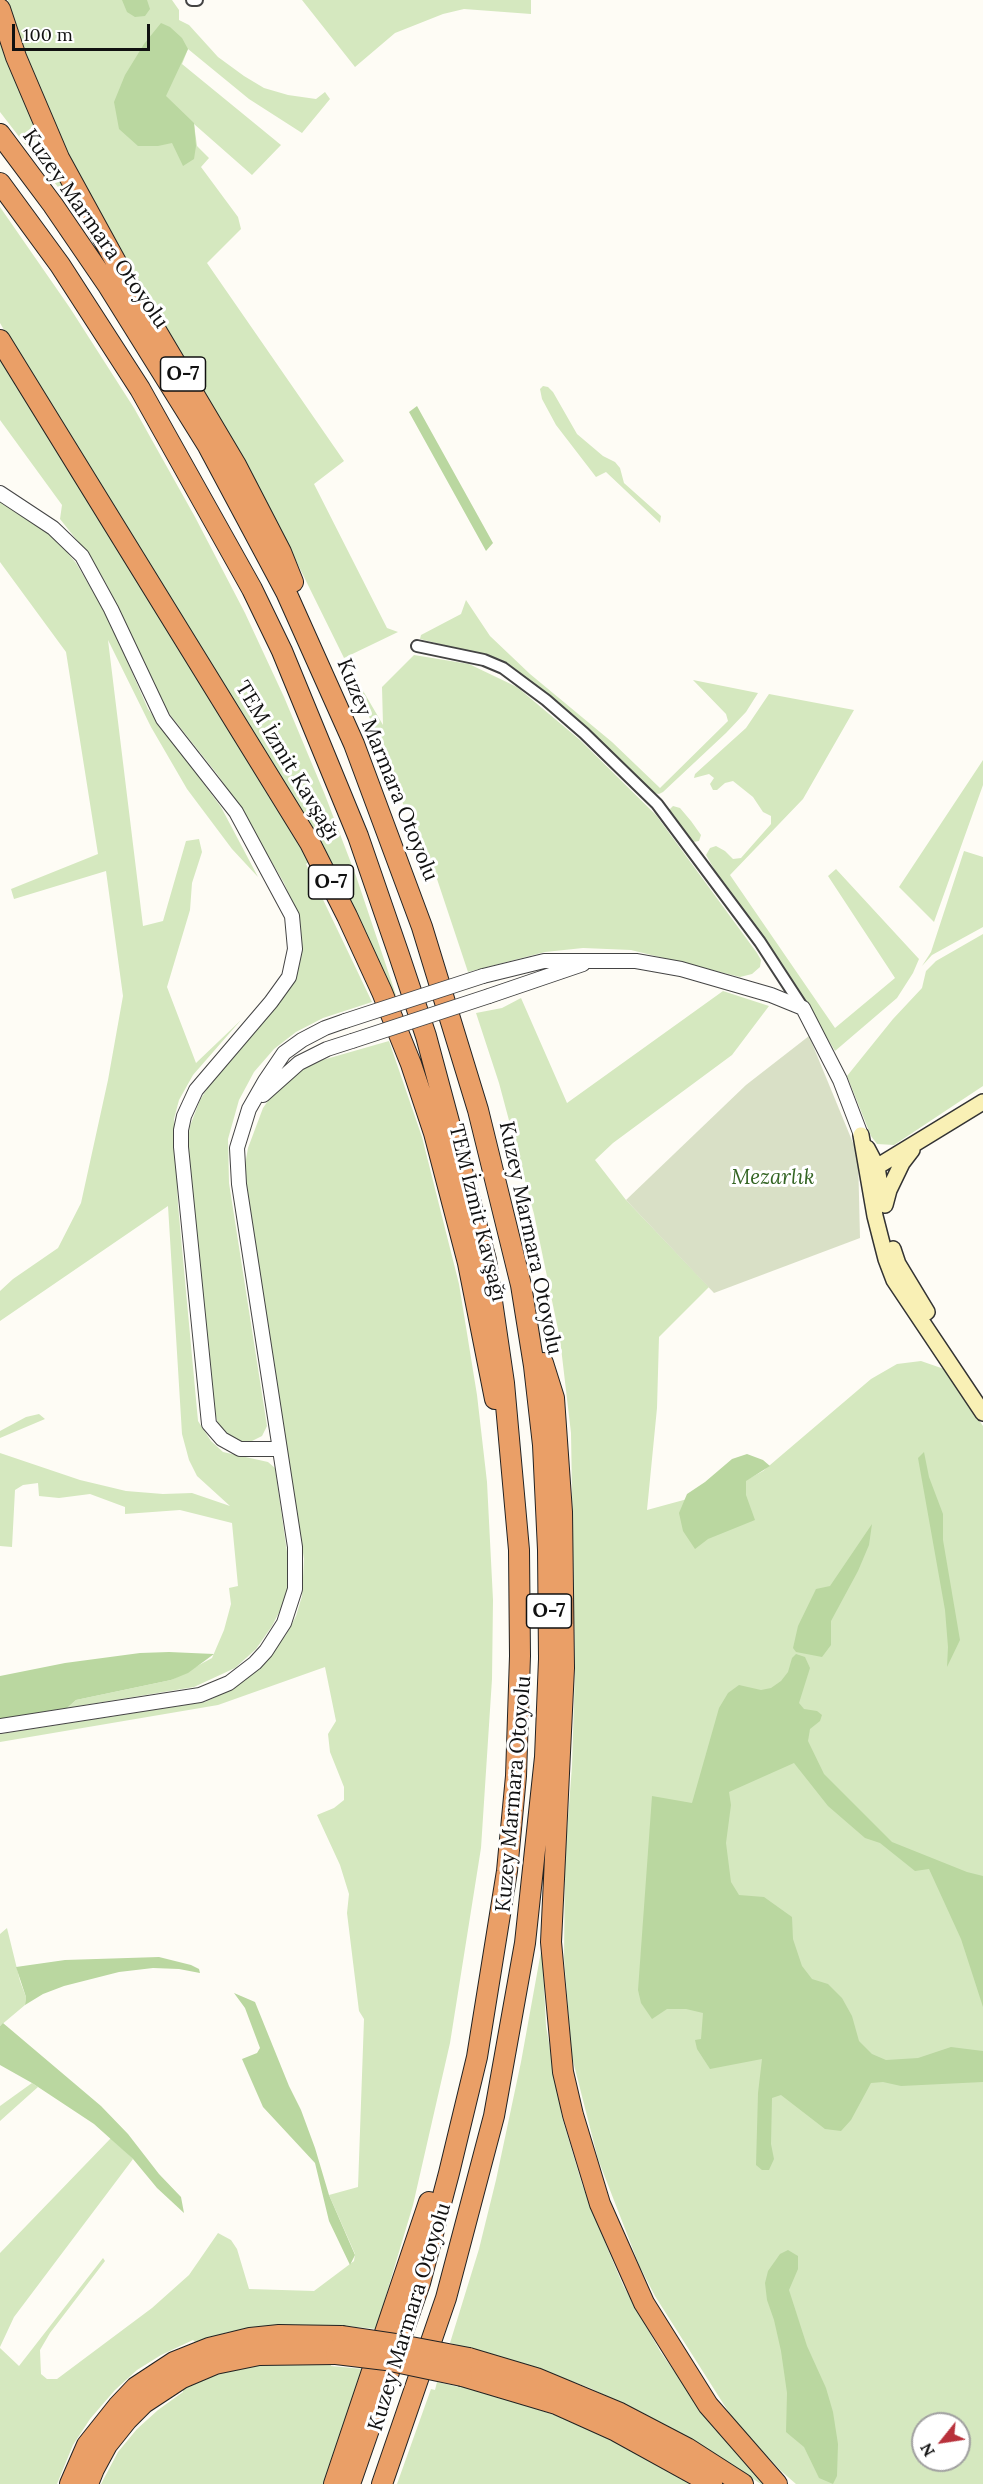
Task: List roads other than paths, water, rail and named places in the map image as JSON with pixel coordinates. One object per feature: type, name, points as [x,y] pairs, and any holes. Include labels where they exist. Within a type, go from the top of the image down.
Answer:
[{"type":"highway","name":"O-7","points":[[0,9],[16,57],[59,158],[122,273],[236,465],[281,552],[354,744]]},
{"type":"highway","name":"Kuzey Marmara Otoyolu","points":[[0,134],[53,205],[107,284],[208,446],[286,592],[354,744],[418,916],[477,1110],[520,1286],[534,1365],[541,1423],[548,1550],[549,1659],[545,1757],[535,1868],[525,1943],[494,2116],[446,2298],[382,2484]]},
{"type":"highway","name":"Kuzey Marmara Otoyolu","points":[[0,183],[60,266],[140,389],[252,589],[282,651],[334,775],[372,876],[426,1036],[486,1260],[504,1383],[519,1550],[520,1656],[516,1776],[507,1871],[477,2057],[450,2173],[420,2283],[351,2484]]},
{"type":"highway","name":"TEM İzmit Kavşağı","points":[[0,340],[310,843],[382,992],[411,1064],[449,1184],[515,1486]]},
{"type":"highway","points":[[520,1286],[554,1398],[562,1512],[564,1668],[551,1942],[563,2072],[573,2115],[600,2204],[644,2303],[708,2405],[777,2484]]},
{"type":"highway","points":[[334,2484],[477,2057]]},
{"type":"highway","points":[[70,2484],[87,2445],[112,2412],[136,2387],[174,2362],[209,2348],[250,2338],[279,2336],[338,2345]]},
{"type":"highway","points":[[88,2484],[93,2469],[107,2445],[127,2420],[144,2403],[182,2378],[215,2364],[260,2355],[338,2345],[394,2344],[465,2367],[616,2431],[712,2484]]},
{"type":"highway","points":[[465,2367],[536,2378],[620,2413],[687,2448],[743,2484]]},
{"type":"main road","points":[[872,1170],[983,1102]]},
{"type":"main road","points":[[861,1135],[879,1151],[889,1154],[917,1144]]},
{"type":"main road","points":[[861,1135],[898,1264],[940,1334],[983,1396]]},
{"type":"main road","points":[[883,1211],[889,1190],[902,1162],[917,1144]]},
{"type":"main road","points":[[872,1170],[886,1259],[894,1280],[983,1413]]},
{"type":"street","points":[[192,0],[197,0]]},
{"type":"street","points":[[0,493],[53,528],[82,556],[111,609],[164,719],[236,812],[291,916],[295,949],[289,977],[271,1002],[196,1090],[184,1116],[181,1130],[209,1424],[222,1439],[240,1449],[278,1449]]},
{"type":"street","points":[[417,645],[484,660],[502,668],[546,700],[584,733],[657,804],[760,942],[803,1008],[840,1080],[861,1135]]},
{"type":"street","points":[[249,1109],[278,1080],[300,1063],[327,1048],[594,960]]},
{"type":"street","points":[[0,1726],[200,1695],[229,1683],[255,1663],[266,1651],[284,1623],[295,1589],[295,1547],[278,1449],[237,1164],[239,1138],[249,1109],[284,1053],[310,1036],[345,1021],[483,976],[544,962],[636,961],[681,969],[771,995],[803,1008]]},
{"type":"park label","name":"Mezarlık","points":[[773,1178]]}]
